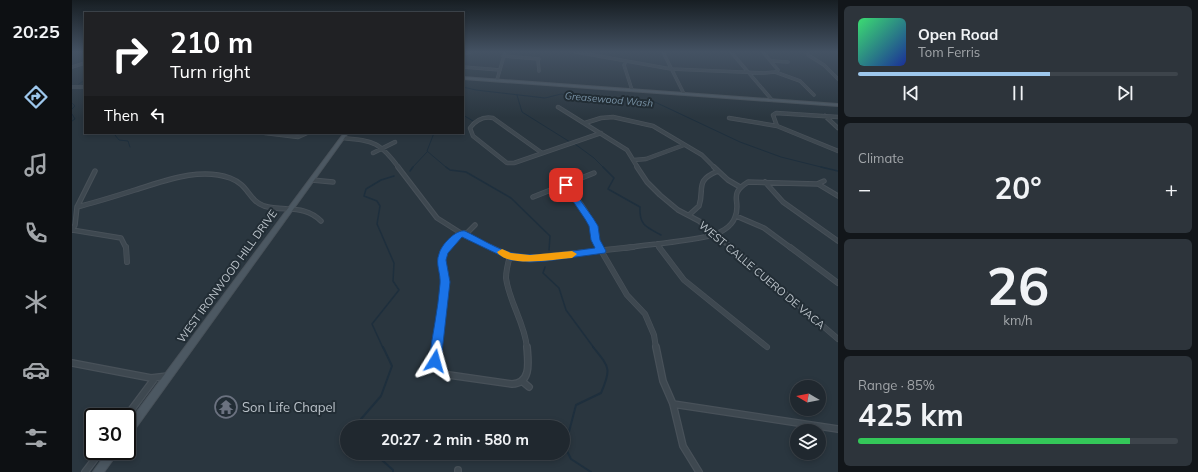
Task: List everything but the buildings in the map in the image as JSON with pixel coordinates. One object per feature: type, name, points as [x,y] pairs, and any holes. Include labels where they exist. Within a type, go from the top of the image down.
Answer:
[{"type":"street","points":[[497,80],[499,74]]},
{"type":"street","points":[[627,74],[632,90]]},
{"type":"street","points":[[674,74],[684,94]]},
{"type":"street","points":[[749,74],[772,100]]},
{"type":"street","points":[[780,74],[802,82],[806,86],[809,93],[814,95]]},
{"type":"street","points":[[464,78],[838,105]]},
{"type":"street","points":[[72,86],[84,87]]},
{"type":"street","name":"WEST CALLE CUERO DE VACA","points":[[558,107],[627,150],[647,182],[660,195],[678,210],[689,215],[715,234],[838,339]]},
{"type":"street","points":[[777,126],[774,113],[838,117]]},
{"type":"street","points":[[542,153],[489,116],[474,123],[470,128],[471,134],[503,162],[509,164],[542,153],[601,133]]},
{"type":"street","points":[[825,116],[838,128]]},
{"type":"street","points":[[585,123],[605,117],[640,122],[657,128],[702,155],[728,180],[740,187]]},
{"type":"street","points":[[729,118],[777,126],[838,151]]},
{"type":"street","points":[[277,134],[301,136],[305,134]]},
{"type":"street","points":[[343,137],[366,142],[383,148],[437,218],[462,234],[510,256],[530,258],[546,258],[697,239],[715,234],[730,226],[736,216],[736,194],[740,187],[748,182],[818,184],[824,181]]},
{"type":"street","name":"WEST IRONWOOD HILL DRIVE","points":[[136,421],[343,137]]},
{"type":"street","points":[[373,153],[395,142]]},
{"type":"street","points":[[634,160],[646,159],[684,145]]},
{"type":"street","points":[[95,171],[77,207],[75,225],[72,230],[121,238],[126,242],[128,251],[127,262]]},
{"type":"street","points":[[689,215],[697,209],[700,204],[702,182],[706,177],[718,171]]},
{"type":"street","points":[[533,197],[594,173]]},
{"type":"street","points":[[77,207],[174,178],[194,174],[228,177],[239,182],[248,190],[252,199],[260,204],[271,208],[311,212],[322,221]]},
{"type":"street","points":[[552,174],[566,185],[589,218],[593,226],[596,240],[627,295],[644,314],[654,335],[663,381],[673,404],[683,446],[699,472]]},
{"type":"street","points":[[312,180],[333,182]]},
{"type":"street","points":[[765,182],[783,202],[838,241]]},
{"type":"street","points":[[818,184],[838,196]]},
{"type":"street","points":[[736,216],[748,219],[764,227],[819,271],[838,283]]},
{"type":"street","points":[[475,225],[468,232],[462,234],[448,246],[441,260],[445,282],[435,371],[449,375],[521,383],[529,387]]},
{"type":"street","points":[[658,244],[684,280],[767,347]]},
{"type":"street","points":[[510,256],[507,270],[507,280],[526,337],[527,374],[521,383]]},
{"type":"street","points":[[72,363],[155,378],[169,376]]},
{"type":"street","points":[[133,408],[155,378]]},
{"type":"street","points":[[673,404],[838,429]]},
{"type":"street","points":[[85,472],[94,460]]},
{"type":"street","points":[[98,472],[107,460]]},
{"type":"waterway","points":[[79,84],[84,81]]},
{"type":"waterway","name":"Greasewood Wash","points":[[464,87],[545,98],[561,94],[655,102],[740,142],[781,157],[821,167]]},
{"type":"waterway","points":[[517,95],[522,112],[570,142]]},
{"type":"waterway","points":[[72,103],[75,106],[72,109]]},
{"type":"waterway","points":[[72,114],[75,119],[72,121]]},
{"type":"waterway","points":[[464,116],[473,121]]},
{"type":"waterway","points":[[118,134],[115,135],[119,140],[128,141],[130,147]]},
{"type":"waterway","points":[[434,134],[427,151],[447,168]]},
{"type":"waterway","points":[[575,144],[594,158],[614,178],[608,189],[640,207],[641,218],[644,225],[661,235]]},
{"type":"waterway","points":[[412,168],[427,152]]},
{"type":"waterway","points":[[410,171],[413,167]]},
{"type":"waterway","points":[[446,167],[450,170],[466,172],[511,198],[550,236],[549,250]]},
{"type":"waterway","name":"Greasewood Wash","points":[[821,167],[838,171]]},
{"type":"waterway","name":"Greasewood Wash","points":[[821,167],[825,168]]},
{"type":"waterway","points":[[383,348],[372,324],[399,290],[393,281],[394,263],[377,224],[380,206],[377,201],[364,196],[366,189],[381,180],[394,176]]},
{"type":"waterway","points":[[545,267],[543,273],[559,288],[566,310],[594,348]]},
{"type":"waterway","points":[[361,420],[381,396],[392,366],[383,347]]},
{"type":"waterway","points":[[591,472],[571,459],[565,447],[576,405],[601,393],[607,378],[607,368],[603,359],[593,347]]},
{"type":"waterway","points":[[382,460],[393,470],[393,472]]},
{"type":"slow traffic","points":[[502,252],[510,256],[530,258],[546,258],[572,254]]},
{"type":"place","name":"Son Life Chapel","points":[[226,407]]},
{"type":"route","points":[[435,361],[445,282],[445,275],[441,260],[448,246],[459,235],[462,234],[510,256],[546,258],[602,251],[596,240],[593,226],[589,218],[566,185]]}]
